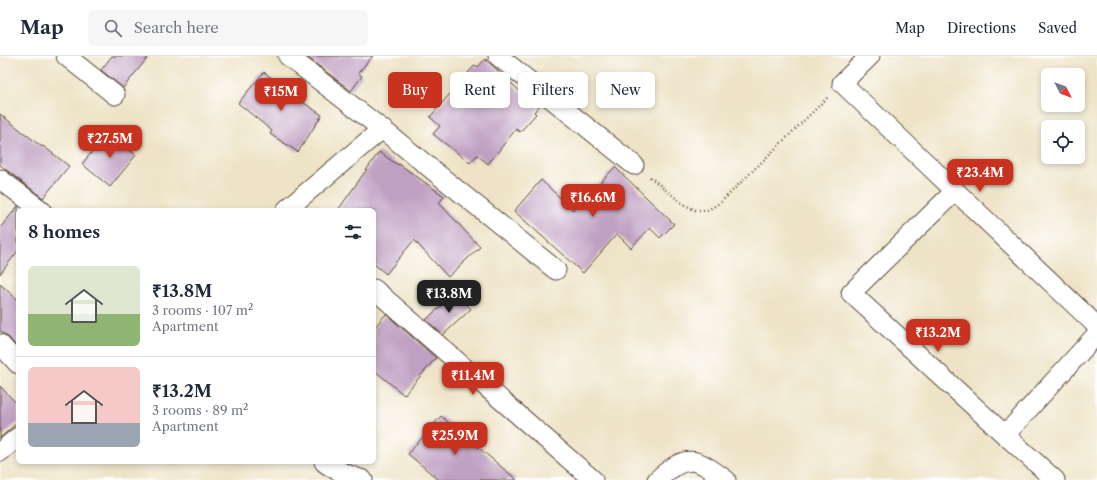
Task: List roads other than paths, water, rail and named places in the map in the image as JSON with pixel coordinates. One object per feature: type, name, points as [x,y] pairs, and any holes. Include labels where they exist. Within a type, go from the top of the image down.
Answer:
[{"type":"street","points":[[66,56],[115,95]]},
{"type":"street","points":[[288,56],[382,129],[556,270]]},
{"type":"street","points":[[498,56],[634,165]]},
{"type":"street","points":[[870,56],[842,83],[1097,326]]},
{"type":"street","points":[[288,208],[382,129]]},
{"type":"street","points":[[0,179],[39,208]]},
{"type":"street","points":[[956,191],[851,293],[1055,480]]},
{"type":"street","points":[[376,291],[593,480]]},
{"type":"street","points":[[1005,435],[1097,334]]},
{"type":"street","points":[[0,344],[16,362]]},
{"type":"street","points":[[0,452],[16,439]]},
{"type":"street","points":[[657,480],[669,469],[687,460],[709,467],[726,480]]},
{"type":"street","points":[[326,464],[363,480]]}]
